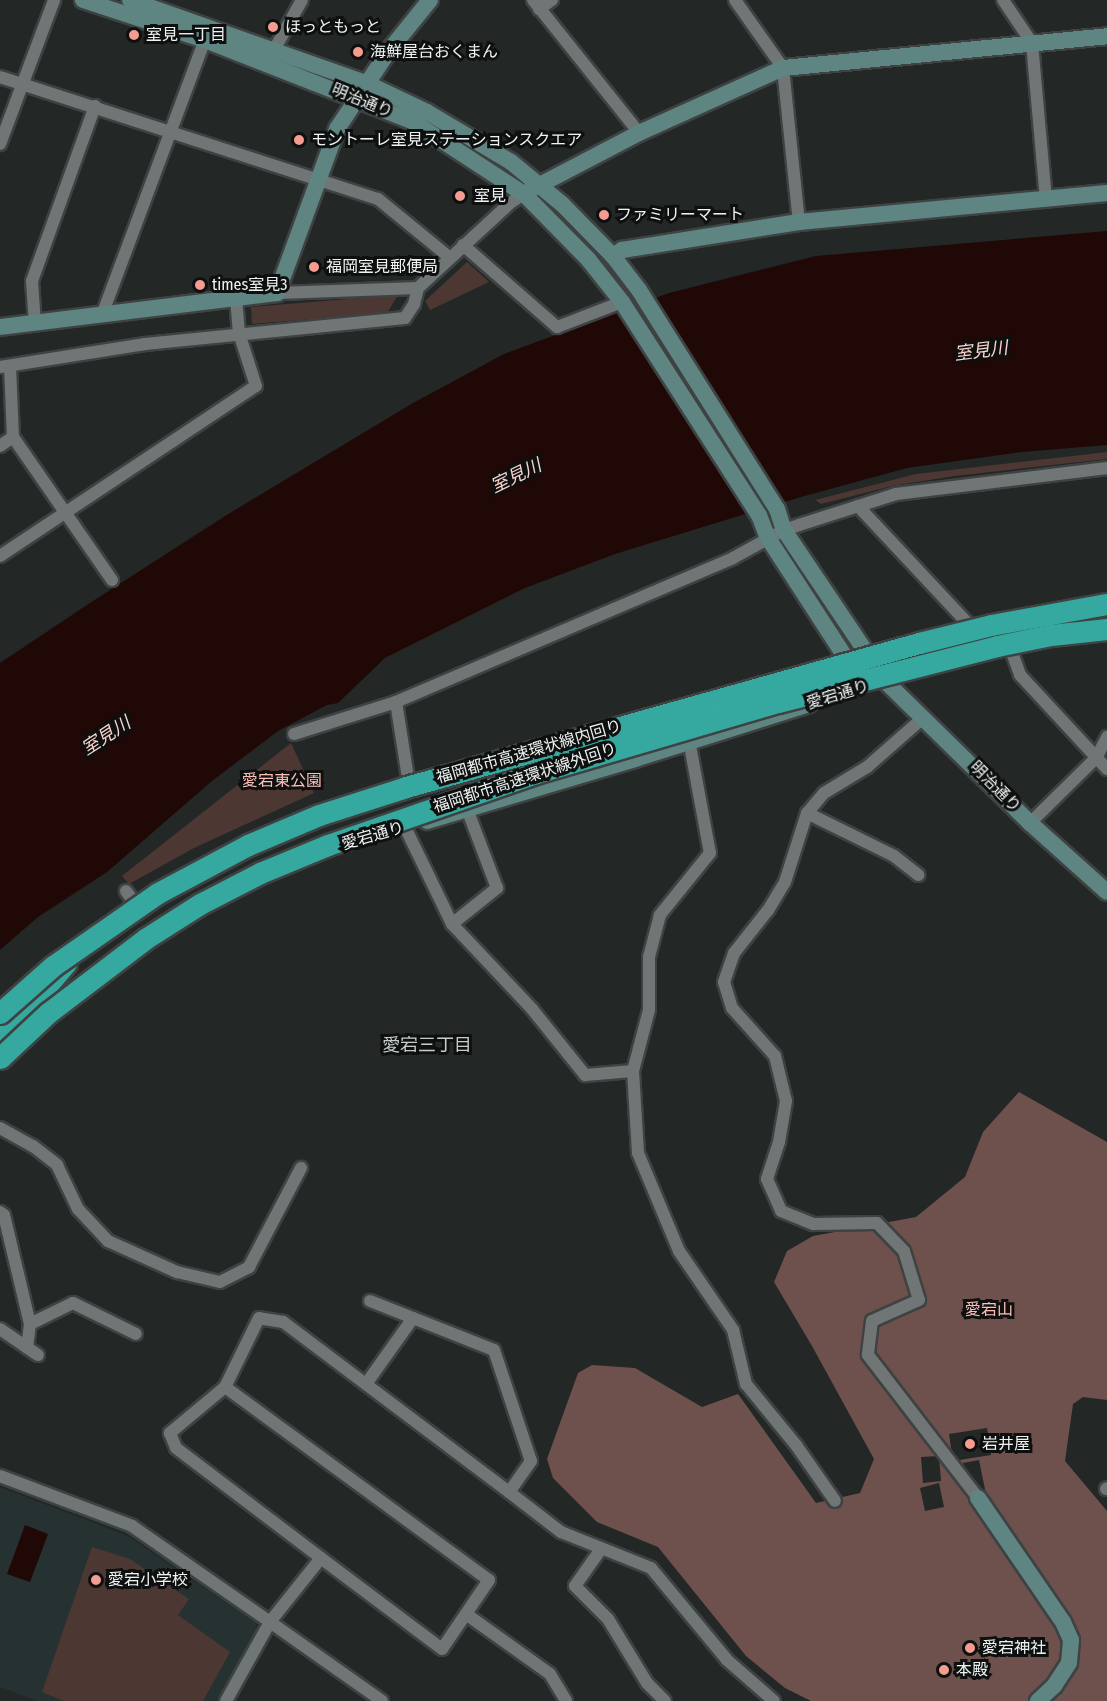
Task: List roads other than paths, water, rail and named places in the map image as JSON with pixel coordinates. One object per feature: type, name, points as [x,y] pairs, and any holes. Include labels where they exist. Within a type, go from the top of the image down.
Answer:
[{"type":"highway","name":"福岡都市高速環状線内回り","points":[[0,1013],[61,960],[158,893],[248,845],[319,815],[406,787],[908,646],[990,625],[1107,603]]},
{"type":"highway","name":"福岡都市高速環状線外回り","points":[[0,1058],[48,1012],[145,939],[200,904],[260,873],[328,845],[536,773],[778,702],[997,646],[1052,635],[1107,630]]},
{"type":"highway","points":[[0,1035],[28,1008],[78,949]]},
{"type":"street","points":[[0,144],[54,0]]},
{"type":"street","name":"明治通り","points":[[83,0],[205,40],[412,121],[524,194],[588,259],[622,302],[759,515],[768,538],[848,661],[885,681],[1030,823],[1107,892]]},
{"type":"street","name":"明治通り","points":[[130,0],[366,83],[427,112],[511,162],[539,184],[613,256],[645,298],[777,509],[784,530],[885,681]]},
{"type":"street","points":[[274,51],[302,0]]},
{"type":"street","points":[[278,293],[338,129],[366,83],[430,0]]},
{"type":"street","points":[[552,0],[536,5],[639,133]]},
{"type":"street","points":[[737,0],[783,68],[799,222]]},
{"type":"street","points":[[1003,0],[1032,43],[1046,199]]},
{"type":"street","points":[[112,580],[13,437],[5,367],[145,344],[405,318],[414,304],[418,288],[510,202],[539,184],[639,133],[783,68],[1107,36]]},
{"type":"street","points":[[102,315],[205,40]]},
{"type":"street","points":[[0,77],[21,86],[95,106],[378,199],[450,258]]},
{"type":"street","points":[[35,324],[32,281],[95,106]]},
{"type":"street","points":[[613,256],[622,250],[799,222],[1107,193]]},
{"type":"street","points":[[463,245],[557,327],[622,302]]},
{"type":"street","points":[[0,327],[278,293],[418,288]]},
{"type":"street","points":[[0,556],[256,386],[239,333],[236,297]]},
{"type":"street","points":[[0,446],[13,437]]},
{"type":"street","points":[[294,734],[396,702],[733,558],[784,530],[897,494],[1107,468]]},
{"type":"street","points":[[858,506],[973,629]]},
{"type":"street","name":"愛宕通り","points":[[0,1013],[78,949],[131,898],[198,868],[264,834],[408,778],[531,747],[622,718],[848,661],[871,658],[1052,609],[1107,603]]},
{"type":"street","name":"愛宕通り","points":[[0,1058],[95,972],[186,914],[278,868],[343,843],[635,759],[689,740],[885,681],[1010,647],[1107,630]]},
{"type":"street","points":[[1010,647],[1020,675],[1107,769]]},
{"type":"street","points":[[396,702],[408,778]]},
{"type":"street","points":[[924,717],[867,767],[825,793],[807,813],[785,882],[768,910],[734,953],[724,982],[732,1008],[775,1056],[786,1101],[779,1142],[767,1179],[781,1211],[814,1224],[877,1223],[904,1251],[919,1300],[872,1321],[867,1355],[978,1498],[1063,1622],[1071,1640],[1069,1663],[1054,1686],[1038,1701]]},
{"type":"street","points":[[1030,823],[1096,758],[1107,737]]},
{"type":"street","points":[[689,740],[710,853],[660,915],[649,957],[649,1010],[633,1071],[638,1153],[679,1251],[733,1330],[746,1384],[796,1445],[835,1501]]},
{"type":"street","points":[[452,924],[497,888],[467,809]]},
{"type":"street","points":[[807,813],[894,856],[918,875]]},
{"type":"street","points":[[405,827],[452,924],[532,1008],[585,1075],[633,1071]]},
{"type":"street","points":[[0,1128],[33,1146],[57,1165],[78,1209],[108,1241],[177,1272],[220,1282],[249,1267],[302,1168]]},
{"type":"street","points":[[0,1212],[4,1215],[30,1324],[27,1348]]},
{"type":"street","points":[[370,1301],[494,1350],[531,1461],[509,1492]]},
{"type":"street","points":[[30,1324],[73,1303],[136,1334]]},
{"type":"street","points":[[225,1387],[489,1580],[442,1649],[176,1448],[170,1433],[225,1387],[260,1318],[283,1322],[561,1532],[651,1568],[727,1660],[774,1701]]},
{"type":"street","points":[[366,1384],[413,1318]]},
{"type":"street","points":[[0,1329],[38,1355]]},
{"type":"street","points":[[0,1476],[132,1526],[382,1701]]},
{"type":"street","points":[[601,1549],[574,1586],[608,1619],[647,1683],[665,1701]]},
{"type":"street","points":[[226,1701],[270,1622],[321,1558]]},
{"type":"street","points":[[466,1614],[550,1674],[566,1701]]},
{"type":"water","name":"室見川","points":[[1107,231],[1107,445],[1022,452],[907,468],[801,497],[615,554],[525,588],[385,658],[338,703],[327,705],[278,731],[212,781],[107,872],[38,917],[0,950],[0,663],[93,601],[225,516],[413,403],[504,354],[669,293],[816,256]]},
{"type":"water","points":[[25,1525],[48,1534],[30,1582],[7,1574]]},
{"type":"place","name":"ほっともっと","points":[[273,27]]},
{"type":"place","name":"室見一丁目","points":[[134,35]]},
{"type":"place","name":"海鮮屋台おくまん","points":[[358,52]]},
{"type":"place","name":"モントーレ室見ステーションスクエア","points":[[299,140]]},
{"type":"place","name":"室見","points":[[460,196]]},
{"type":"place","name":"ファミリーマート","points":[[604,215]]},
{"type":"place","name":"福岡室見郵便局","points":[[314,267]]},
{"type":"place","name":"times室見3","points":[[200,285]]},
{"type":"place","name":"岩井屋","points":[[970,1444]]},
{"type":"place","name":"愛宕小学校","points":[[96,1580]]},
{"type":"place","name":"愛宕神社","points":[[970,1648]]},
{"type":"place","name":"本殿","points":[[944,1670]]},
{"type":"district","name":"愛宕三丁目","points":[[427,1045]]},
{"type":"park label","name":"愛宕東公園","points":[[282,781]]},
{"type":"park label","name":"愛宕山","points":[[989,1310]]}]
